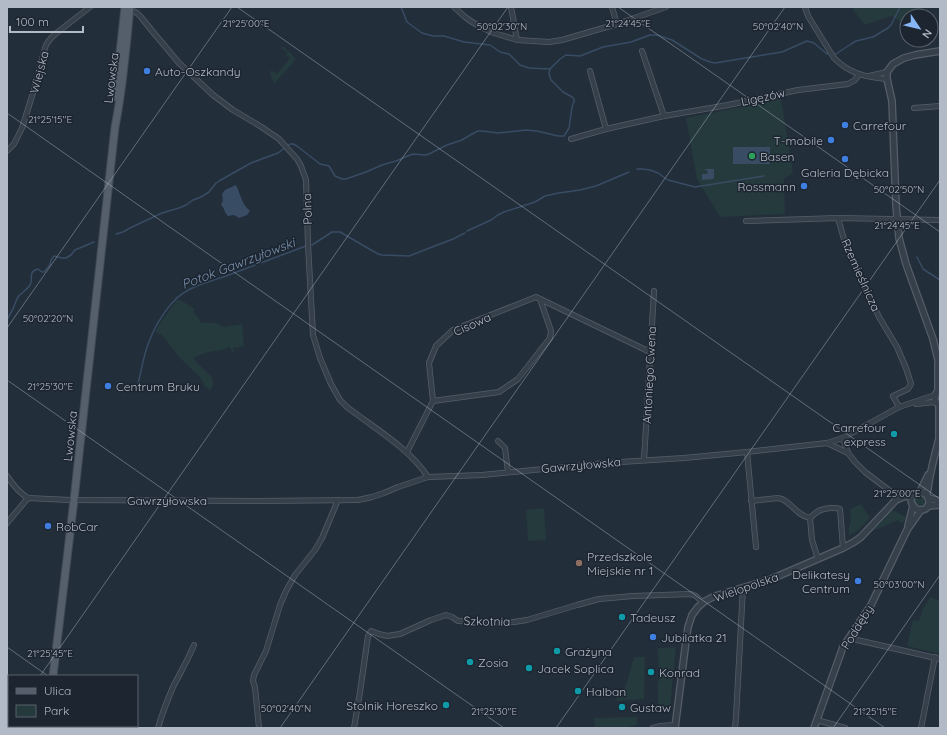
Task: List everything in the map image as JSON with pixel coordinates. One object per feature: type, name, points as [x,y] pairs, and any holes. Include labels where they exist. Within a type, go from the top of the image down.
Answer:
[{"type":"main road","name":"Lwowska","points":[[53,675],[74,500],[114,127],[114,103],[127,8]]},
{"type":"street","name":"Wiejska","points":[[7,151],[14,144],[22,128],[38,77],[46,45],[58,31],[90,7]]},
{"type":"street","points":[[454,7],[465,17],[491,32],[517,40],[549,42],[562,40],[617,24],[666,7]]},
{"type":"street","points":[[511,7],[517,40]]},
{"type":"street","points":[[612,7],[617,24]]},
{"type":"street","points":[[805,7],[808,16],[834,58],[844,67],[859,74],[873,78],[887,76]]},
{"type":"street","name":"Polna","points":[[127,8],[140,16],[179,63],[213,95],[233,110],[260,126],[283,144],[301,166],[306,180],[313,335],[320,358],[340,400],[406,452],[428,477]]},
{"type":"street","points":[[642,51],[664,116]]},
{"type":"street","points":[[940,51],[904,58],[894,64],[887,76],[892,101],[897,219],[900,238],[906,264],[933,339],[940,368]]},
{"type":"street","points":[[590,71],[606,129]]},
{"type":"street","name":"Ligęzów","points":[[571,139],[606,129],[664,116],[728,105],[798,90],[848,84],[855,80],[859,74]]},
{"type":"street","points":[[914,108],[940,106]]},
{"type":"street","points":[[746,221],[838,218],[940,220]]},
{"type":"street","name":"Rzemieślnicza","points":[[838,218],[845,243],[863,283],[879,317],[897,347],[906,368],[911,384],[908,389],[893,396],[899,407]]},
{"type":"street","name":"Antoniego Cwena","points":[[644,460],[654,291]]},
{"type":"street","name":"Cisowa","points":[[433,401],[430,363],[436,346],[452,330],[536,296],[540,299]]},
{"type":"street","points":[[406,452],[433,401],[499,392],[518,379],[550,338],[552,331],[540,299]]},
{"type":"street","points":[[540,299],[650,352]]},
{"type":"street","points":[[937,358],[938,392],[934,400],[938,404],[938,443]]},
{"type":"street","points":[[904,405],[938,392]]},
{"type":"street","points":[[904,405],[938,404]]},
{"type":"street","name":"Gawrzyłowska","points":[[28,498],[74,500],[358,500],[372,497],[428,477],[478,475],[605,462],[684,458],[827,443],[843,438],[904,405]]},
{"type":"street","points":[[928,506],[930,472],[940,434]]},
{"type":"street","points":[[843,438],[848,453]]},
{"type":"street","points":[[498,441],[505,448],[508,472]]},
{"type":"street","points":[[827,443],[848,453],[865,472],[890,491],[896,500],[912,505],[916,509],[921,510],[928,506],[940,505]]},
{"type":"street","points":[[747,452],[756,547]]},
{"type":"street","points":[[896,500],[920,492],[930,472]]},
{"type":"street","points":[[7,476],[17,490],[28,498],[7,523]]},
{"type":"street","points":[[920,492],[928,497],[940,501]]},
{"type":"street","points":[[912,505],[911,500],[913,495]]},
{"type":"street","points":[[751,501],[781,498],[800,514],[810,518]]},
{"type":"street","points":[[259,728],[255,687],[253,681],[254,676],[266,651],[280,605],[286,591],[295,575],[315,550],[322,538],[338,500]]},
{"type":"street","name":"Wielopolska","points":[[675,727],[688,627],[692,615],[702,602],[715,596],[769,580],[843,548],[861,537],[896,500]]},
{"type":"street","name":"Poddęby","points":[[907,530],[912,505]]},
{"type":"street","points":[[810,518],[820,510],[832,508],[840,509],[843,548]]},
{"type":"street","name":"Poddęby","points":[[814,728],[843,647],[871,605],[907,530],[921,510]]},
{"type":"street","points":[[810,518],[812,540],[818,559]]},
{"type":"street","points":[[735,728],[744,587]]},
{"type":"street","name":"Szkotnia","points":[[354,728],[368,636],[371,631],[387,636],[400,634],[446,615],[458,621],[514,622],[527,620],[577,605],[618,597],[691,594],[696,596],[702,602]]},
{"type":"street","points":[[850,636],[857,640],[938,658],[921,728]]},
{"type":"street","points":[[158,728],[164,708],[194,645]]},
{"type":"street","points":[[817,720],[845,728]]},
{"type":"street","points":[[652,728],[665,726],[675,727]]},
{"type":"green space","points":[[854,7],[923,7],[899,8],[899,21],[891,16],[865,25],[853,10]]},
{"type":"green space","points":[[283,46],[296,59],[274,84],[269,70],[277,74],[290,58],[286,55],[288,53],[281,48]]},
{"type":"green space","points":[[781,99],[793,173],[784,179],[785,214],[720,217],[697,179],[686,118]]},
{"type":"green space","points":[[177,300],[180,300],[195,309],[193,311],[200,322],[214,323],[223,327],[242,324],[244,346],[233,348],[234,353],[230,347],[223,350],[208,352],[193,358],[212,377],[213,386],[210,390],[204,385],[200,377],[179,357],[162,335],[155,332]]},
{"type":"green space","points":[[920,495],[924,497],[926,501],[924,505],[920,507],[916,505],[914,501],[916,497]]},
{"type":"green space","points":[[861,504],[870,518],[858,530],[849,535],[849,524],[851,523],[850,509]]},
{"type":"green space","points":[[544,508],[546,540],[528,541],[526,510]]},
{"type":"green space","points":[[892,510],[907,517],[905,521],[901,523],[898,520],[873,531]]},
{"type":"green space","points":[[930,597],[940,601],[940,654],[907,646],[913,620],[919,621],[923,609]]},
{"type":"green space","points":[[676,647],[670,712],[658,709],[658,648]]},
{"type":"green space","points":[[634,657],[645,657],[644,699],[615,701],[626,685]]},
{"type":"green space","points":[[637,717],[637,725],[623,728],[595,728],[594,718]]},
{"type":"water","name":"Basen","points":[[733,147],[770,147],[770,164],[733,164]]},
{"type":"water","points":[[705,169],[714,169],[713,179],[702,180],[702,174],[708,173]]},
{"type":"water","points":[[236,185],[243,202],[250,211],[247,215],[239,218],[234,215],[228,216],[221,205],[223,200],[222,194],[225,190]]},
{"type":"waterway","points":[[401,7],[407,22],[422,33],[433,36],[444,36],[464,42],[490,45],[500,52],[509,54],[520,65],[529,68],[550,69]]},
{"type":"waterway","points":[[116,234],[162,213],[186,205],[209,192],[219,181],[251,163],[278,153],[290,144],[297,146],[320,164],[329,166],[335,176],[346,179],[410,155],[429,154],[447,145],[462,140],[478,131],[498,133],[526,130],[564,136],[569,128],[574,99],[563,92],[551,80],[549,74],[550,69],[566,55],[580,56],[603,47],[631,42],[650,35],[657,35],[672,40],[702,59],[715,63],[782,52],[807,41],[814,43],[827,54],[836,54],[856,41],[873,37],[888,28],[900,7]]},
{"type":"waterway","name":"Potok Gawrzyłowski","points":[[637,169],[650,170],[658,173],[668,180],[695,187],[764,176]]},
{"type":"waterway","name":"Potok Gawrzyłowski","points":[[467,231],[504,212],[535,202],[545,196],[596,186],[629,172]]},
{"type":"waterway","name":"Potok Gawrzyłowski","points":[[312,245],[332,232],[340,232],[378,254],[409,256],[465,233]]},
{"type":"waterway","points":[[7,320],[18,297],[30,285],[32,274],[35,270],[38,269],[44,272],[50,265],[54,256],[66,258],[75,250],[94,242]]},
{"type":"waterway","name":"Potok Gawrzyłowski","points":[[138,384],[145,354],[153,333],[164,313],[179,296],[198,286],[306,246]]},
{"type":"waterway","name":"Potok Gawrzyłowski","points":[[917,257],[923,269],[940,280]]},
{"type":"place","name":"Auto-Oszkandy","points":[[147,71]]},
{"type":"place","name":"Carrefour","points":[[845,125]]},
{"type":"place","name":"T-mobile","points":[[831,140]]},
{"type":"place","name":"Basen","points":[[752,156]]},
{"type":"place","name":"Galeria Dębicka","points":[[845,159]]},
{"type":"place","name":"Rossmann","points":[[804,186]]},
{"type":"place","name":"Centrum Bruku","points":[[108,386]]},
{"type":"place","name":"Carrefour express","points":[[894,434]]},
{"type":"place","name":"RobCar","points":[[48,526]]},
{"type":"place","name":"Przedszkole Miejskie nr 1","points":[[579,563]]},
{"type":"place","name":"Delikatesy Centrum","points":[[858,581]]},
{"type":"place","name":"Tadeusz","points":[[622,617]]},
{"type":"place","name":"Jubilatka 21","points":[[653,637]]},
{"type":"place","name":"Grażyna","points":[[557,651]]},
{"type":"place","name":"Zosia","points":[[470,662]]},
{"type":"place","name":"Jacek Soplica","points":[[529,668]]},
{"type":"place","name":"Konrad","points":[[651,672]]},
{"type":"place","name":"Halban","points":[[578,691]]},
{"type":"place","name":"Stolnik Horeszko","points":[[446,705]]},
{"type":"place","name":"Gustaw","points":[[622,707]]}]
